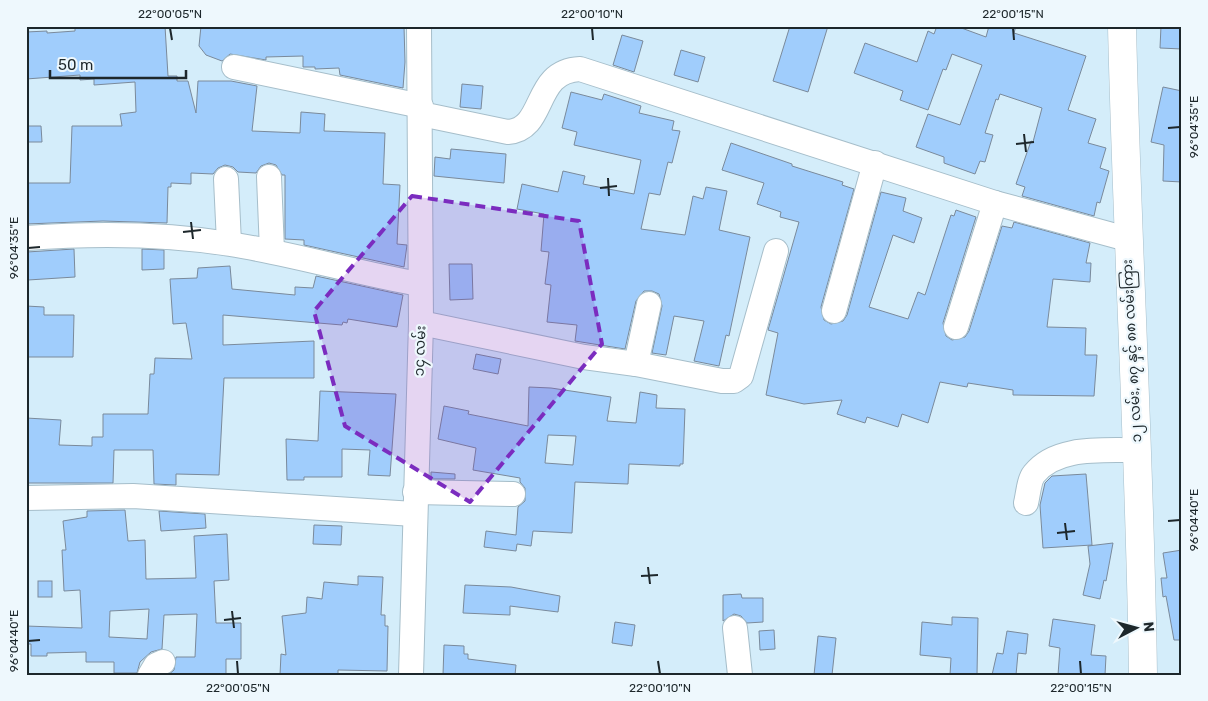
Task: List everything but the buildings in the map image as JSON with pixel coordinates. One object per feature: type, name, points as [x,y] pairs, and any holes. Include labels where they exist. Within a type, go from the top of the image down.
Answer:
[{"type":"main road","name":"၁၂ လမ်း, ၈၇ နှင့် ၈၈ လမ်းကြား","points":[[1122,26],[1127,239],[1137,450],[1143,675]]},
{"type":"street","name":"၁၄ လမ်း","points":[[411,675],[414,503],[421,323],[420,26]]},
{"type":"street","points":[[234,67],[508,132],[519,131],[527,124],[552,81],[566,70],[580,70],[995,203],[1127,239]]},
{"type":"street","points":[[834,311],[874,163]]},
{"type":"street","points":[[269,177],[272,251]]},
{"type":"street","points":[[226,178],[229,244]]},
{"type":"street","points":[[956,327],[995,203]]},
{"type":"street","points":[[26,238],[146,234],[272,251],[365,274],[420,284]]},
{"type":"street","points":[[421,323],[584,357],[636,364],[722,381],[734,381],[741,376],[776,251]]},
{"type":"street","points":[[636,364],[649,304]]},
{"type":"street","points":[[1026,504],[1033,474],[1051,461],[1070,453],[1137,450]]},
{"type":"street","points":[[26,498],[133,496],[414,503],[513,494]]},
{"type":"street","points":[[735,628],[740,675]]},
{"type":"highlighted area","points":[[412,196],[579,221],[602,344],[470,502],[345,426],[314,311]]}]
